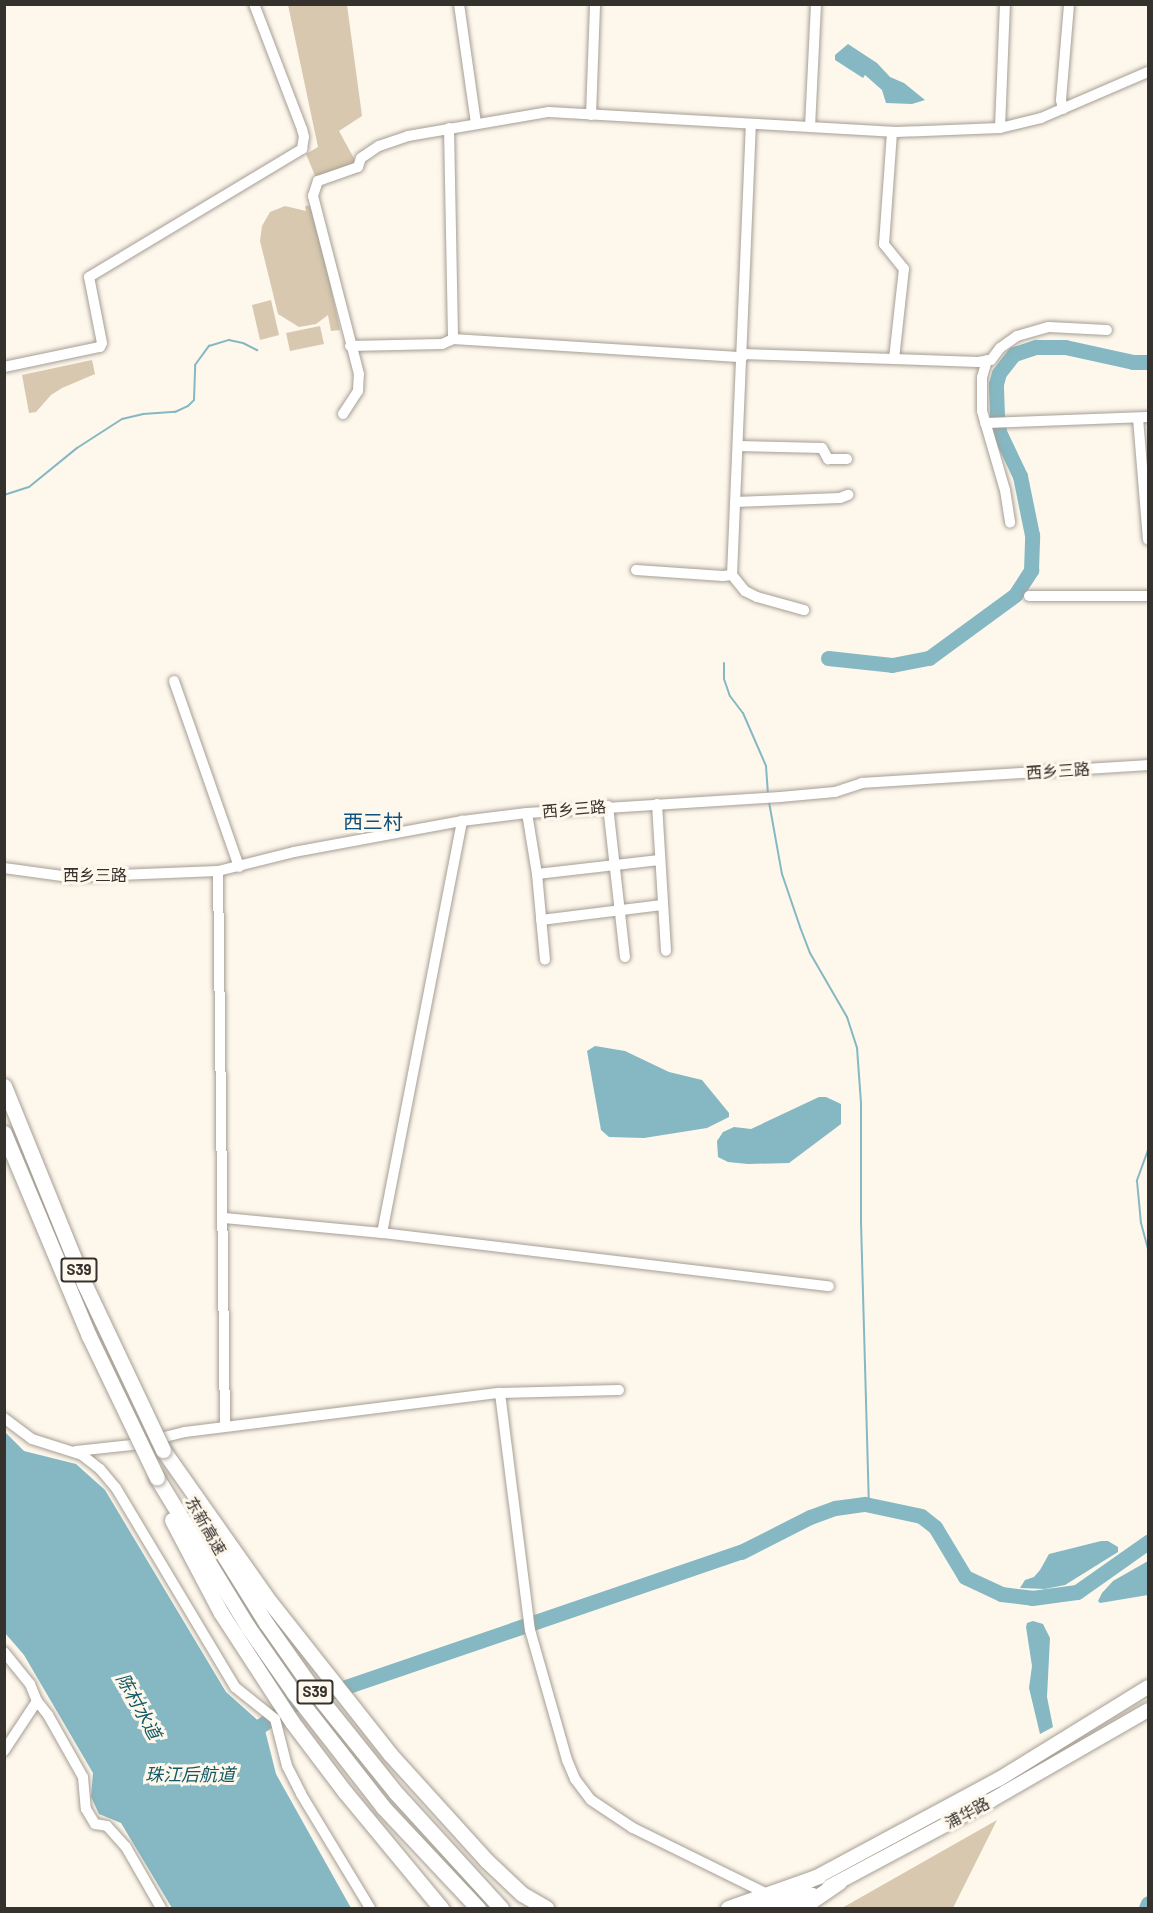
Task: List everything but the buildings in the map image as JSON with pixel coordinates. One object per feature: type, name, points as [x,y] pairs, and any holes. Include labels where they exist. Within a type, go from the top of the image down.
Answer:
[{"type":"highway","name":"东新高速","points":[[4,1086],[84,1283],[163,1450],[244,1589],[308,1683],[396,1793],[501,1908]]},
{"type":"highway","name":"东新高速","points":[[4,1133],[102,1366],[157,1478],[248,1627],[294,1692],[384,1807],[478,1908]]},
{"type":"highway","points":[[163,1450],[270,1602],[390,1754],[486,1862],[522,1894],[546,1908]]},
{"type":"highway","points":[[157,1478],[175,1528],[221,1613],[292,1722],[345,1792],[441,1908]]},
{"type":"highway","points":[[728,1908],[775,1900],[819,1876]]},
{"type":"highway","points":[[804,1905],[839,1882]]},
{"type":"main road","name":"浦华路","points":[[819,1876],[999,1779],[1149,1687]]},
{"type":"main road","name":"浦华路","points":[[839,1882],[999,1796],[1149,1710]]},
{"type":"main road","points":[[759,1908],[775,1900],[804,1905]]},
{"type":"street","points":[[4,367],[100,347],[102,343],[89,278],[302,149],[304,137],[302,129],[254,4]]},
{"type":"street","points":[[459,4],[476,123]]},
{"type":"street","points":[[591,115],[595,4]]},
{"type":"street","points":[[810,127],[816,4]]},
{"type":"street","points":[[1000,128],[1005,4]]},
{"type":"street","points":[[1063,109],[1061,100],[1069,4]]},
{"type":"street","points":[[343,414],[358,391],[359,374],[350,346],[314,196],[318,181],[358,167],[361,158],[379,146],[408,136],[549,112],[892,132],[1000,128],[1063,109],[1149,72]]},
{"type":"street","points":[[751,125],[732,574],[745,591],[757,597],[804,609]]},
{"type":"street","points":[[449,128],[453,339]]},
{"type":"street","points":[[892,132],[884,244],[904,269],[894,359]]},
{"type":"street","points":[[1010,523],[1005,490],[982,411],[982,377],[987,360],[1017,336],[1049,327],[1107,330]]},
{"type":"street","points":[[350,346],[442,344],[453,339],[742,356],[987,360]]},
{"type":"street","points":[[985,423],[1143,418],[1149,540]]},
{"type":"street","points":[[738,446],[822,448],[828,459],[847,459]]},
{"type":"street","points":[[735,502],[840,498],[848,495]]},
{"type":"street","points":[[636,570],[723,576],[732,574]]},
{"type":"street","points":[[1029,596],[1149,596]]},
{"type":"street","points":[[174,681],[239,867]]},
{"type":"street","name":"西乡三路","points":[[4,868],[69,877],[218,871],[294,852],[462,821],[527,813],[745,797],[780,797],[835,792],[862,783],[1149,765]]},
{"type":"street","points":[[657,804],[666,951]]},
{"type":"street","points":[[608,806],[625,957]]},
{"type":"street","points":[[527,813],[537,874],[545,960]]},
{"type":"street","points":[[382,1233],[462,821]]},
{"type":"street","points":[[537,874],[659,860]]},
{"type":"street","points":[[218,871],[225,1426]]},
{"type":"street","points":[[541,920],[662,905]]},
{"type":"street","points":[[224,1218],[382,1233],[830,1286]]},
{"type":"street","points":[[76,1452],[132,1445],[172,1434],[225,1426],[501,1393],[619,1390]]},
{"type":"street","points":[[501,1393],[525,1604],[530,1630],[567,1760],[581,1789],[609,1812],[655,1841],[775,1900]]},
{"type":"street","points":[[4,1418],[32,1439],[76,1452],[100,1469],[116,1488],[235,1687],[275,1719],[287,1766],[301,1794],[370,1908]]},
{"type":"street","points":[[4,1652],[30,1684],[37,1701],[48,1715],[83,1777],[86,1809],[95,1824],[107,1826],[126,1847],[161,1908]]},
{"type":"street","points":[[4,1751],[37,1701]]},
{"type":"shaded area","points":[[288,5],[347,5],[362,116],[339,131],[357,164],[316,178],[306,154],[318,147]]},
{"type":"shaded area","points":[[313,205],[340,330],[331,331],[328,315],[316,324],[299,327],[278,314],[260,241],[262,226],[270,212],[285,206],[306,211],[305,206]]},
{"type":"shaded area","points":[[271,300],[279,335],[260,340],[252,305]]},
{"type":"shaded area","points":[[320,326],[324,344],[290,351],[286,333]]},
{"type":"shaded area","points":[[92,360],[95,374],[62,388],[51,395],[36,412],[29,413],[22,375]]},
{"type":"shaded area","points":[[997,1820],[953,1908],[842,1908]]},
{"type":"water","points":[[848,44],[877,63],[890,77],[904,83],[925,100],[912,104],[886,103],[882,90],[865,75],[863,78],[835,60],[835,55]]},
{"type":"water","points":[[595,1046],[625,1051],[669,1072],[702,1080],[729,1113],[729,1117],[707,1128],[644,1138],[609,1137],[601,1130],[587,1051]]},
{"type":"water","points":[[819,1097],[826,1097],[841,1104],[841,1124],[789,1163],[748,1164],[728,1162],[718,1157],[717,1141],[723,1132],[734,1127],[751,1129]]},
{"type":"water","name":"珠江后航道","points":[[5,1432],[24,1451],[76,1464],[105,1490],[226,1692],[264,1726],[276,1774],[351,1908],[172,1908],[121,1823],[99,1814],[91,1797],[93,1773],[24,1655],[5,1633]]},
{"type":"water","points":[[1108,1541],[1118,1547],[1118,1552],[1065,1585],[1045,1589],[1020,1588],[1025,1580],[1034,1577],[1040,1570],[1049,1554]]},
{"type":"water","points":[[1148,1561],[1148,1595],[1100,1603],[1098,1601],[1113,1581]]},
{"type":"water","points":[[1033,1621],[1043,1624],[1050,1638],[1047,1697],[1053,1727],[1040,1734],[1029,1688],[1032,1666],[1026,1627],[1027,1623]]},
{"type":"waterway","points":[[4,495],[29,487],[77,448],[122,419],[143,414],[175,412],[188,406],[194,400],[195,365],[209,346],[229,340],[243,343],[257,350]]},
{"type":"waterway","points":[[828,658],[892,665],[929,658],[1015,595],[1031,570],[1032,535],[1020,476],[999,432],[997,416],[996,384],[999,373],[1014,354],[1036,347],[1065,347],[1133,362],[1148,362]]},
{"type":"waterway","points":[[724,663],[724,679],[730,696],[743,713],[766,766],[768,794]]},
{"type":"waterway","points":[[769,802],[782,874],[800,927],[810,953],[847,1017],[857,1048],[861,1103],[861,1222],[869,1504]]},
{"type":"waterway","points":[[1148,1150],[1137,1181],[1141,1223],[1148,1250]]},
{"type":"waterway","points":[[246,1736],[287,1707],[741,1552],[810,1517],[835,1508],[865,1504],[921,1516],[935,1527],[965,1577],[1001,1594],[1032,1598],[1077,1592],[1148,1542]]},
{"type":"waterway","points":[[1146,1908],[1148,1903]]},
{"type":"district","name":"西三村","points":[[373,821]]},
{"type":"water label","name":"陈村水道","points":[[139,1706]]}]
